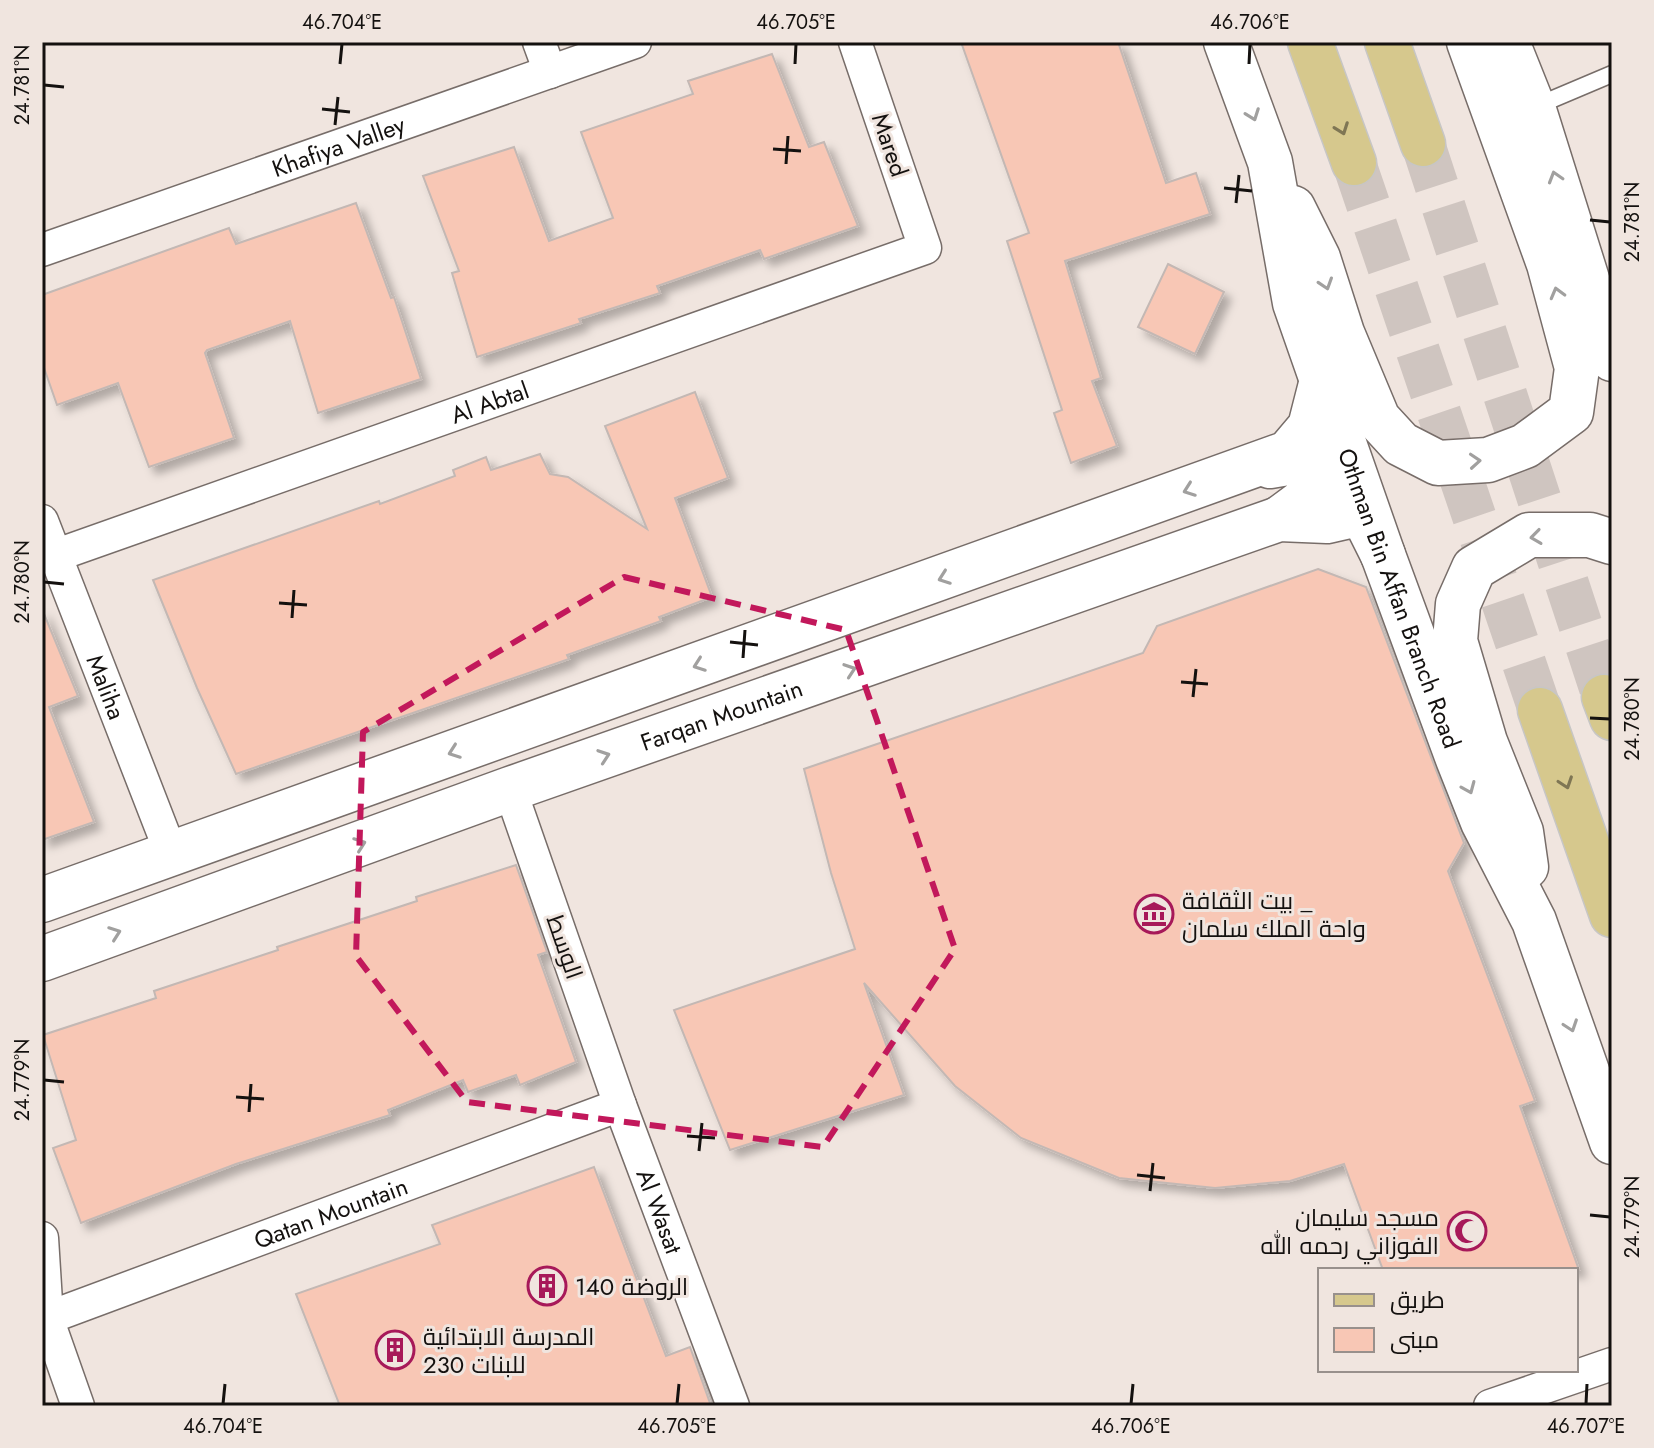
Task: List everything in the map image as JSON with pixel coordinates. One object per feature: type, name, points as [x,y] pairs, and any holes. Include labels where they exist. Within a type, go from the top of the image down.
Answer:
[{"type":"main road","points":[[1310,42],[1354,163]]},
{"type":"main road","points":[[1387,42],[1423,144]]},
{"type":"main road","points":[[1540,710],[1612,915]]},
{"type":"street","points":[[539,42],[550,72]]},
{"type":"street","name":"Khafiya Valley","points":[[42,250],[635,42]]},
{"type":"street","name":"Mared","points":[[855,42],[925,248]]},
{"type":"street","name":"Othman Bin Affan Branch Road","points":[[1226,42],[1270,162],[1295,303],[1383,555],[1483,822],[1534,921],[1612,1142]]},
{"type":"street","points":[[1270,162],[1318,258],[1342,333],[1378,419],[1386,428],[1401,444],[1438,463],[1488,460],[1525,446],[1571,412],[1577,368],[1549,264],[1469,42]]},
{"type":"street","points":[[1507,42],[1533,107],[1612,359]]},
{"type":"street","name":"Al Abtal","points":[[54,556],[925,248]]},
{"type":"street","points":[[42,900],[1288,453],[1310,427],[1322,380]]},
{"type":"street","points":[[1246,470],[1317,458],[1325,485],[1279,519]]},
{"type":"street","name":"Farqan Mountain","points":[[42,959],[510,789],[1279,519],[1327,521],[1362,513],[1383,555]]},
{"type":"street","name":"Maliha","points":[[42,521],[171,853]]},
{"type":"street","points":[[1534,921],[1521,832],[1485,742],[1455,641],[1458,604],[1474,568],[1529,535],[1590,535],[1612,542]]},
{"type":"street","name":"الوسط","points":[[510,789],[620,1105]]},
{"type":"street","name":"Qatan Mountain","points":[[44,1319],[620,1105]]},
{"type":"street","name":"Al Wasat","points":[[620,1105],[733,1406]]},
{"type":"street","points":[[42,1238],[44,1319],[78,1406]]},
{"type":"street","points":[[1490,1406],[1612,1364]]},
{"type":"lane","points":[[1533,107],[1612,74]]},
{"type":"highlighted area","points":[[624,577],[846,630],[955,949],[823,1147],[467,1102],[356,956],[363,732]]},
{"type":"building","points":[[961,42],[1118,42],[1166,183],[1196,173],[1210,214],[1065,261],[1101,378],[1092,381],[1117,446],[1071,463],[1054,413],[1062,410],[1007,241],[1029,233]]},
{"type":"building","points":[[772,54],[809,147],[824,142],[858,226],[764,259],[760,250],[657,286],[660,293],[579,319],[581,323],[477,357],[452,273],[459,271],[423,176],[514,147],[549,241],[613,218],[581,132],[693,94],[688,81]]},
{"type":"building","points":[[356,203],[391,298],[394,297],[421,379],[318,413],[290,321],[205,353],[234,438],[149,467],[118,383],[57,405],[42,362],[42,295],[229,228],[236,244]]},
{"type":"building","points":[[1168,264],[1224,292],[1195,354],[1138,327]]},
{"type":"building","points":[[695,392],[728,478],[675,498],[712,597],[659,617],[661,621],[567,655],[569,659],[236,774],[153,580],[379,501],[380,504],[455,476],[453,470],[486,457],[491,470],[540,454],[550,474],[568,477],[647,529],[605,426]]},
{"type":"building","name":"بيت الثقافة _ واحة الملك سلمان","points":[[1318,569],[1366,587],[1464,843],[1448,871],[1535,1101],[1520,1106],[1579,1270],[1382,1268],[1344,1164],[1290,1181],[1215,1188],[1119,1178],[1021,1138],[955,1086],[864,983],[904,1095],[730,1150],[674,1010],[855,949],[804,769],[1143,653],[1157,626]]},
{"type":"building","points":[[42,609],[78,696],[49,707],[94,822],[42,840]]},
{"type":"building","points":[[516,865],[547,952],[538,955],[576,1062],[520,1085],[516,1075],[468,1092],[463,1080],[388,1110],[390,1115],[236,1164],[81,1223],[53,1148],[76,1140],[43,1035],[156,998],[154,991],[417,901],[416,897]]},
{"type":"building","points":[[594,1167],[666,1356],[690,1347],[711,1406],[340,1406],[296,1294],[440,1244],[432,1225]]},
{"type":"tunnel","points":[[1423,144],[1604,697]]},
{"type":"tunnel","points":[[1354,163],[1540,710]]},
{"type":"place","name":"بيت الثقافة _ واحة الملك سلمان","points":[[1154,914]]},
{"type":"place","name":"مسجد سليمان الفوزاني رحمه الله","points":[[1467,1231]]},
{"type":"place","name":"الروضة 140","points":[[547,1286]]},
{"type":"place","name":"المدرسة الابتدائية 230 للبنات","points":[[395,1350]]}]
